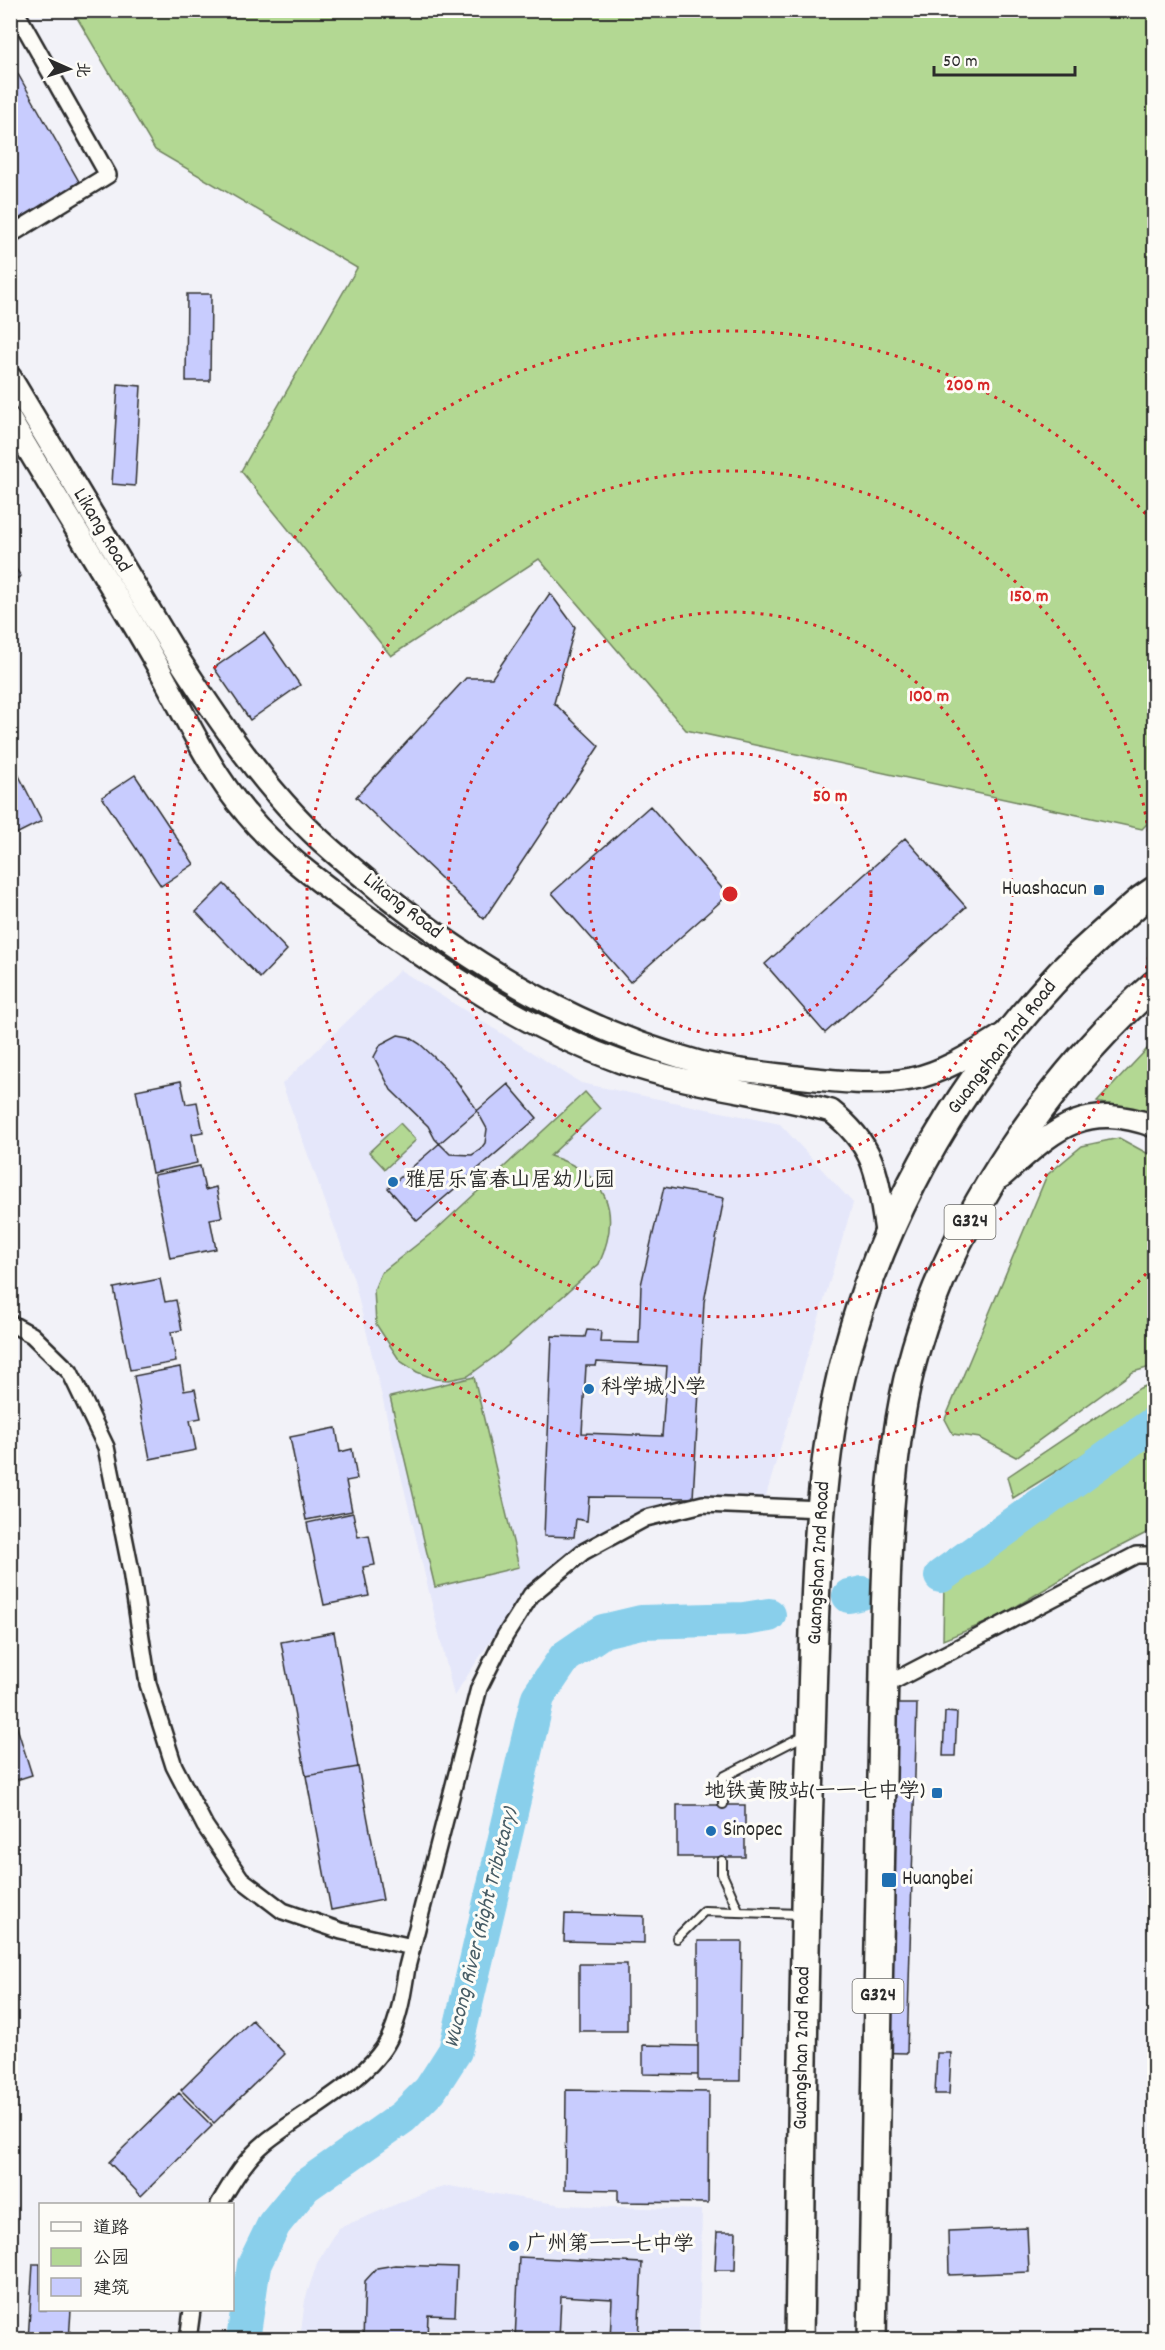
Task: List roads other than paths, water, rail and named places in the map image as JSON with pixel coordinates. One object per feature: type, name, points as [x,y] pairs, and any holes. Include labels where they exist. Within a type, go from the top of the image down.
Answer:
[{"type":"highway","name":"Guangshan 2nd Road","points":[[799,2340],[805,1914],[813,1672],[822,1509],[831,1428],[842,1371],[866,1288],[887,1237],[939,1134],[968,1086],[1012,1029],[1063,970],[1150,892]]},
{"type":"highway","name":"G324","points":[[872,2340],[885,1653],[891,1512],[904,1394],[933,1300],[985,1191],[1066,1077],[1125,1010],[1155,985]]},
{"type":"street","points":[[10,235],[108,175],[15,10]]},
{"type":"street","name":"Likang Road","points":[[10,377],[180,661],[208,704],[262,776],[296,817],[325,844],[401,908],[476,962],[559,1009],[621,1036],[701,1062],[772,1074],[872,1082],[909,1079],[931,1073],[963,1059],[1012,1029]]},
{"type":"street","name":"Likang Road","points":[[10,419],[210,760],[245,813],[266,836],[337,894],[442,970],[539,1027],[621,1061],[669,1076],[831,1111],[850,1126],[865,1144],[874,1167],[887,1237]]},
{"type":"street","points":[[985,1191],[1060,1128],[1083,1118],[1118,1117],[1155,1126]]},
{"type":"street","points":[[10,1323],[32,1335],[70,1372],[106,1447],[132,1571],[148,1684],[174,1766],[205,1826],[241,1879],[283,1911],[341,1931],[412,1947]]},
{"type":"street","points":[[220,2203],[235,2176],[264,2144],[369,2064],[388,2041],[400,2011],[412,1947],[479,1688],[505,1636],[531,1595],[583,1552],[646,1518],[703,1504],[822,1509]]},
{"type":"street","points":[[884,1686],[1136,1554],[1155,1555]]},
{"type":"street","points":[[188,2340],[192,2311]]},
{"type":"lane","points":[[723,1804],[723,1777],[812,1732]]},
{"type":"lane","points":[[722,1861],[722,1874],[739,1912]]},
{"type":"lane","points":[[677,1938],[704,1911],[805,1914]]},
{"type":"waterway","name":"Wucong River (Right Tributary)","points":[[941,1576],[1154,1423]]},
{"type":"waterway","name":"Wucong River (Right Tributary)","points":[[849,1596],[862,1593]]},
{"type":"waterway","name":"Wucong River (Right Tributary)","points":[[243,2340],[254,2265],[274,2224],[305,2186],[403,2117],[430,2090],[455,2051],[538,1697],[565,1657],[603,1631],[641,1622],[744,1619],[769,1615]]},
{"type":"place","name":"Huashacun","points":[[1099,890]]},
{"type":"place","name":"雅居乐富春山居幼儿园","points":[[393,1182]]},
{"type":"place","name":"科学城小学","points":[[589,1389]]},
{"type":"place","name":"地铁黄陂站(一一七中学)","points":[[937,1793]]},
{"type":"place","name":"Sinopec","points":[[711,1831]]},
{"type":"place","name":"Huangbei","points":[[889,1880]]},
{"type":"place","name":"广州第一一七中学","points":[[514,2246]]}]
